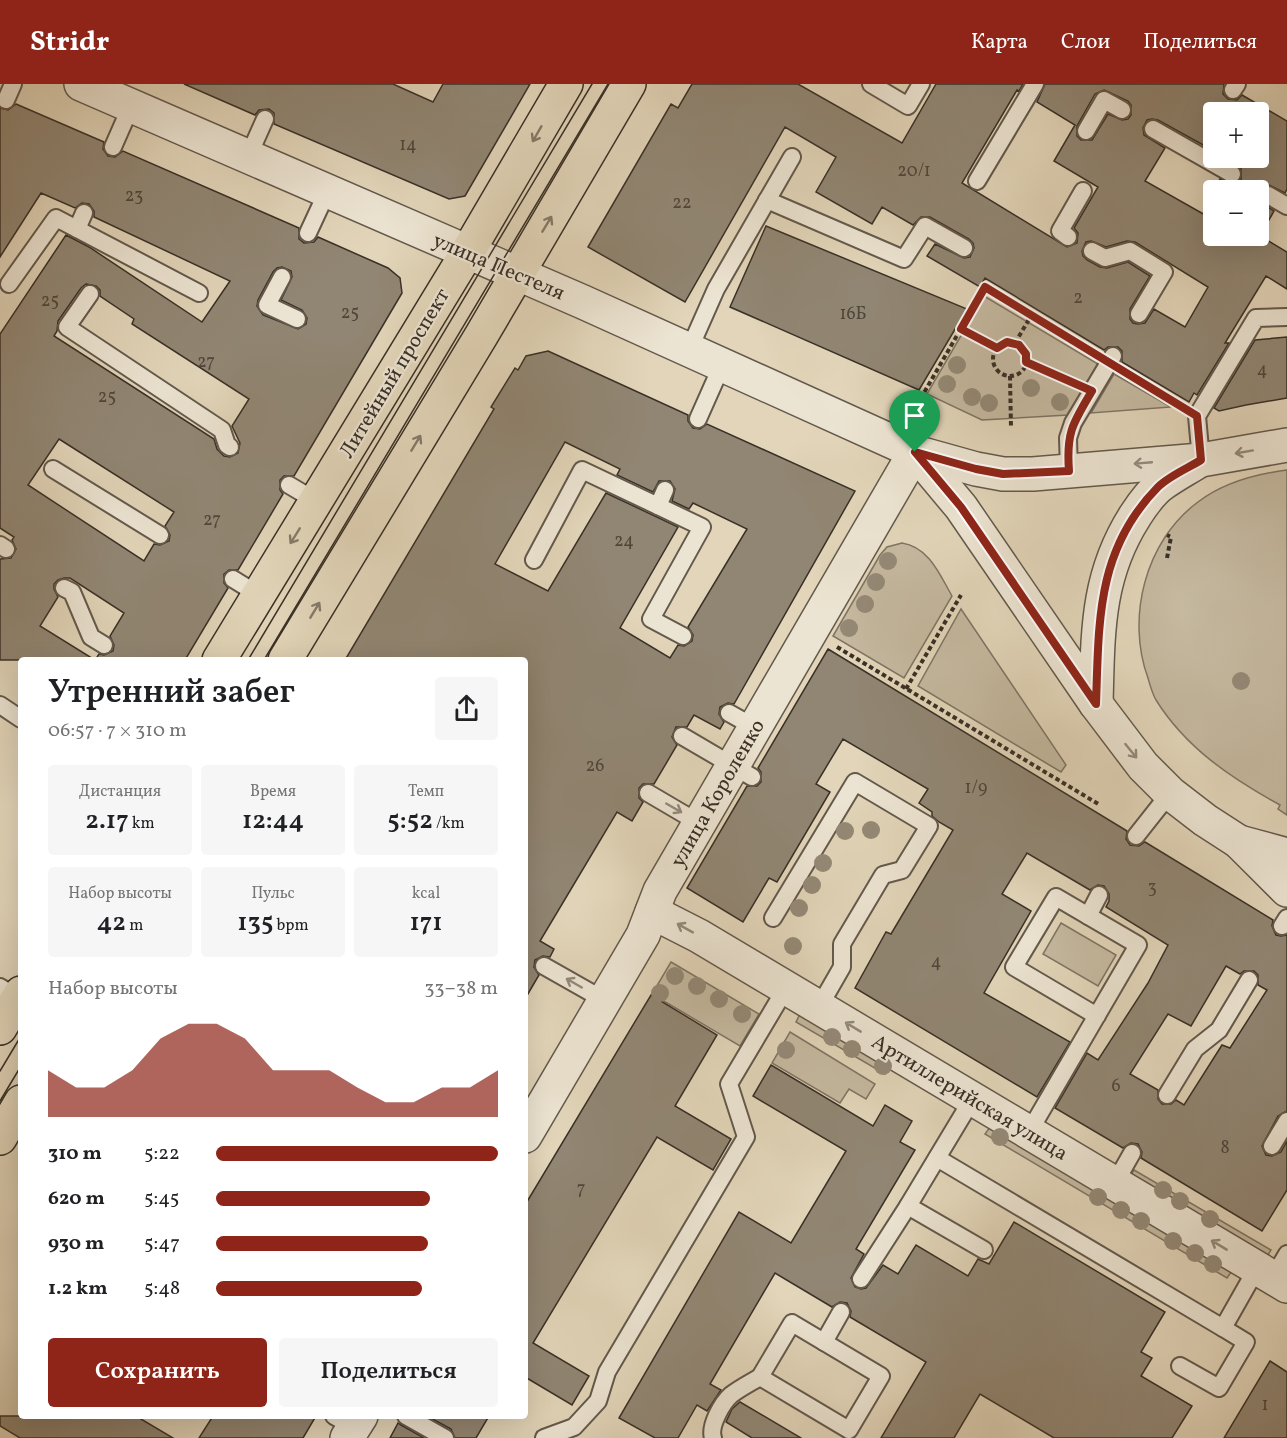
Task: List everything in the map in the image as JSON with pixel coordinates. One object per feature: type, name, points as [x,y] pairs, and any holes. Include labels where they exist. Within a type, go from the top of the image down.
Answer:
[{"type":"main road","name":"Литейный проспект","points":[[220,657],[246,587],[316,501],[566,84]]},
{"type":"main road","points":[[287,657],[629,84]]},
{"type":"main road","points":[[0,1028],[13,993]]},
{"type":"main road","points":[[0,1138],[18,1107]]},
{"type":"street","name":"улица Пестеля","points":[[81,84],[517,274],[915,452],[1003,474],[1201,460],[1287,445]]},
{"type":"street","points":[[915,452],[961,507],[1096,704],[1129,748],[1170,793],[1239,842],[1287,890]]},
{"type":"street","name":"улица Короленко","points":[[528,1124],[535,1095],[604,1000],[643,935],[660,891],[699,823],[742,771],[742,720],[915,452]]},
{"type":"street","points":[[1096,704],[1099,616],[1109,567],[1122,536],[1160,485],[1201,460]]},
{"type":"street","points":[[1239,842],[1287,855]]},
{"type":"street","name":"Артиллерийская улица","points":[[652,912],[699,936],[1115,1183],[1276,1271]]},
{"type":"lane","points":[[871,84],[908,106],[921,84]]},
{"type":"lane","points":[[977,181],[1035,84]]},
{"type":"lane","points":[[1086,131],[1104,100],[1122,110]]},
{"type":"lane","points":[[113,147],[131,106]]},
{"type":"lane","points":[[248,157],[265,119]]},
{"type":"lane","points":[[1154,129],[1198,150],[1232,174]]},
{"type":"lane","points":[[689,350],[716,289],[792,157]]},
{"type":"lane","points":[[1068,237],[1060,231],[1083,191]]},
{"type":"lane","points":[[308,232],[327,192]]},
{"type":"lane","points":[[1269,196],[1287,206]]},
{"type":"lane","points":[[767,200],[904,259],[925,226],[963,248]]},
{"type":"lane","points":[[77,229],[84,213]]},
{"type":"lane","points":[[9,284],[56,218],[199,293]]},
{"type":"lane","points":[[1092,250],[1105,258],[1130,251],[1164,272],[1139,314]]},
{"type":"lane","points":[[282,277],[267,305],[297,319]]},
{"type":"lane","points":[[90,294],[67,327],[222,430],[227,445],[230,447]]},
{"type":"lane","points":[[1201,460],[1197,416],[1256,318],[1287,317]]},
{"type":"lane","points":[[1069,471],[1068,438],[1073,423],[1111,359]]},
{"type":"lane","points":[[698,419],[722,365]]},
{"type":"lane","points":[[53,469],[160,535]]},
{"type":"lane","points":[[534,560],[582,470],[702,527],[651,619],[683,636]]},
{"type":"lane","points":[[289,485],[316,501]]},
{"type":"lane","points":[[658,506],[665,490]]},
{"type":"lane","points":[[64,588],[72,592],[91,637],[104,645]]},
{"type":"lane","points":[[0,705],[18,717]]},
{"type":"lane","points":[[682,736],[742,771]]},
{"type":"lane","points":[[772,918],[824,818],[855,782],[929,826],[902,870],[883,875],[842,944],[842,967],[819,1007]]},
{"type":"lane","points":[[648,793],[699,823]]},
{"type":"lane","points":[[1136,836],[1170,793]]},
{"type":"lane","points":[[1088,916],[1099,896]]},
{"type":"lane","points":[[1029,1132],[1097,1016],[1138,945],[1056,897],[1014,967],[1097,1016]]},
{"type":"lane","points":[[544,966],[604,1000]]},
{"type":"lane","points":[[1167,1095],[1195,1049],[1219,1030],[1249,980]]},
{"type":"lane","points":[[544,1438],[574,1427],[598,1401],[607,1372],[746,1137],[729,1084],[786,988]]},
{"type":"lane","points":[[861,1279],[909,1206],[972,1098]]},
{"type":"lane","points":[[1272,1146],[1287,1121]]},
{"type":"lane","points":[[1115,1183],[1132,1153]]},
{"type":"lane","points":[[937,1158],[1245,1342],[1219,1388],[1180,1366]]},
{"type":"lane","points":[[909,1206],[984,1250]]},
{"type":"lane","points":[[1223,1328],[1276,1271]]},
{"type":"lane","points":[[824,1342],[841,1312]]},
{"type":"lane","points":[[713,1438],[711,1434],[716,1420],[729,1397],[760,1377],[792,1323],[881,1376],[850,1434],[760,1377]]},
{"type":"lane","points":[[411,1419],[445,1438]]},
{"type":"path","points":[[917,405],[985,287],[1031,316],[1111,359],[1197,416]]},
{"type":"path","points":[[1015,344],[1031,316]]},
{"type":"path","points":[[961,329],[997,348]]},
{"type":"path","points":[[1007,342],[1015,344],[1024,351],[1026,362],[1022,371],[1010,376],[998,371],[993,356],[997,348],[1007,342]]},
{"type":"path","points":[[1026,362],[1092,391]]},
{"type":"path","points":[[1010,376],[1011,428]]},
{"type":"path","points":[[1167,535],[1171,537],[1167,558]]},
{"type":"path","points":[[906,688],[961,595]]},
{"type":"path","points":[[833,645],[1100,805]]},
{"type":"shaded area","points":[[984,296],[1098,364],[1068,415],[982,420],[927,394]]},
{"type":"shaded area","points":[[1114,374],[1171,407],[1091,413]]},
{"type":"shaded area","points":[[1287,470],[1287,815],[1278,809],[1280,805],[1227,773],[1195,747],[1168,717],[1151,689],[1142,655],[1139,631],[1140,606],[1153,559],[1180,518],[1208,495],[1229,484]]},
{"type":"shaded area","points":[[902,543],[920,550],[927,556],[952,596],[904,678],[833,636],[880,555],[887,547]]},
{"type":"shaded area","points":[[961,609],[1066,765],[1061,772],[918,686]]},
{"type":"shaded area","points":[[1061,923],[1116,955],[1098,986],[1043,954]]},
{"type":"shaded area","points":[[671,962],[759,1014],[740,1046],[652,994]]},
{"type":"shaded area","points":[[800,1014],[890,1067],[885,1074],[796,1022]]},
{"type":"shaded area","points":[[790,1032],[875,1084],[866,1099],[849,1089],[840,1103],[772,1063]]},
{"type":"shaded area","points":[[990,1127],[1232,1271],[1227,1278],[985,1134]]},
{"type":"shaded area","points":[[1134,1170],[1271,1250],[1266,1258],[1130,1177]]},
{"type":"building","points":[[184,84],[393,84],[433,102],[443,84],[530,84],[465,196],[449,199],[274,124],[274,113],[269,109],[259,110],[255,115]]},
{"type":"building","points":[[692,84],[798,84],[902,143],[936,84],[1023,84],[1019,91],[1017,90],[962,183],[1067,247],[1077,243],[1078,233],[1074,228],[1098,187],[1054,161],[1075,125],[1037,102],[1045,84],[1224,84],[1223,94],[1228,99],[1237,100],[1242,95],[1254,102],[1203,102],[1203,145],[1158,120],[1147,120],[1143,128],[1144,135],[1165,148],[1145,181],[1203,214],[1203,246],[1269,246],[1269,241],[1287,252],[1287,289],[1266,276],[1225,343],[1229,343],[1197,395],[1194,393],[1189,402],[1122,362],[1122,351],[1118,347],[1108,347],[1104,350],[985,278],[980,287],[927,256],[935,244],[964,258],[970,257],[974,248],[969,239],[930,217],[921,217],[913,225],[882,207],[872,224],[816,192],[836,157],[785,127],[685,302],[588,247],[671,104],[678,108]],"holes":[[[1104,90],[1128,101],[1131,105],[1131,115],[1128,119],[1122,120],[1108,114],[1092,140],[1081,140],[1077,136],[1077,126],[1095,94]],[[1091,241],[1106,247],[1127,241],[1135,242],[1208,287],[1185,327],[1154,309],[1145,323],[1133,323],[1130,319],[1130,309],[1150,276],[1128,262],[1107,268],[1100,267],[1083,256],[1082,251],[1086,242]]]},
{"type":"building","points":[[16,104],[104,142],[103,149],[108,156],[115,157],[123,151],[299,228],[299,239],[304,243],[314,242],[318,237],[388,268],[400,278],[402,293],[294,476],[284,476],[280,480],[280,490],[283,494],[238,570],[229,570],[224,574],[224,583],[228,588],[187,657],[97,657],[99,654],[104,655],[113,651],[114,645],[110,636],[124,613],[70,578],[64,578],[54,584],[58,597],[40,626],[90,657],[18,657],[18,660],[0,660],[0,559],[11,558],[16,549],[12,540],[14,537],[0,528],[0,334],[66,235],[89,247],[202,322],[230,281],[94,217],[94,211],[89,204],[82,203],[75,208],[41,193],[0,257],[0,108],[8,110]],"holes":[[[282,267],[291,271],[292,277],[281,300],[302,310],[307,318],[306,324],[298,329],[263,315],[257,306],[273,272]],[[86,284],[96,286],[100,290],[100,296],[134,319],[132,324],[249,399],[232,426],[240,443],[238,453],[230,457],[224,456],[217,449],[214,439],[54,336],[58,321]],[[59,439],[174,512],[165,526],[170,535],[169,541],[160,545],[154,544],[144,561],[28,485]]]},
{"type":"building","points":[[1269,111],[1287,121],[1287,189],[1285,193],[1269,185],[1269,180],[1241,180],[1241,169],[1269,168]]},
{"type":"building","points":[[1269,208],[1274,211],[1269,220]]},
{"type":"building","points":[[766,226],[967,309],[919,390],[730,307]]},
{"type":"building","points":[[1287,337],[1287,398],[1219,411],[1214,408],[1255,340]]},
{"type":"building","points":[[548,351],[688,415],[688,421],[693,428],[700,429],[707,424],[855,491],[734,704],[728,703],[720,707],[719,714],[724,722],[720,729],[694,715],[687,727],[676,727],[672,737],[677,745],[654,784],[643,784],[639,788],[639,798],[643,802],[632,821],[617,812],[540,941],[554,949],[550,957],[543,956],[535,960],[534,967],[539,975],[528,994],[528,657],[347,657],[494,409],[491,407],[515,368],[518,370],[526,356]],"holes":[[[565,442],[620,469],[617,475],[653,492],[659,481],[670,481],[675,489],[672,501],[689,509],[693,503],[747,529],[688,627],[693,635],[692,641],[684,646],[678,645],[670,658],[620,628],[678,527],[606,493],[548,591],[495,564]]]},
{"type":"building","points":[[828,649],[1127,831],[1126,839],[1130,845],[1139,846],[1145,842],[1273,920],[1272,926],[1276,935],[1287,935],[1287,1111],[1278,1116],[1262,1146],[1266,1155],[1272,1156],[1281,1152],[1287,1141],[1287,1190],[1262,1231],[1141,1158],[1142,1152],[1138,1144],[1131,1143],[1123,1148],[1055,1108],[1087,1053],[1098,1060],[1148,983],[1168,945],[1106,907],[1109,894],[1104,886],[1098,885],[1090,890],[1027,853],[1002,894],[1031,911],[984,993],[1070,1042],[1037,1097],[855,988],[886,932],[891,934],[953,830],[939,822],[932,816],[932,812],[919,803],[928,789],[843,739],[816,784],[830,792],[777,882],[769,878],[743,922],[687,888],[747,786],[757,786],[761,782],[761,772],[758,768]],"holes":[[[1226,966],[1240,974],[1244,971],[1254,971],[1258,975],[1258,985],[1267,990],[1230,1048],[1222,1045],[1184,1105],[1176,1100],[1171,1104],[1162,1104],[1158,1099],[1158,1090],[1130,1074],[1168,1014],[1191,1026]]]},
{"type":"building","points":[[651,995],[717,1035],[675,1106],[731,1139],[713,1170],[657,1137],[533,1343],[589,1376],[572,1405],[528,1379],[528,1200]]},
{"type":"building","points":[[771,1065],[873,1126],[885,1105],[912,1121],[900,1142],[915,1150],[856,1249],[864,1254],[851,1278],[855,1287],[866,1288],[883,1265],[898,1274],[916,1245],[968,1276],[978,1259],[989,1264],[1014,1222],[1165,1312],[1141,1352],[1152,1358],[1141,1376],[1192,1406],[1172,1438],[1054,1438],[980,1394],[954,1438],[881,1438],[926,1362],[850,1317],[851,1311],[847,1303],[840,1302],[832,1307],[775,1273],[710,1384],[721,1390],[707,1411],[697,1405],[678,1438],[655,1438],[619,1418],[739,1212],[791,1243],[846,1151],[753,1096]]},
{"type":"building","points":[[1270,1361],[1287,1372],[1287,1438],[1224,1438]]},
{"type":"building","points":[[740,1402],[801,1438],[752,1438],[726,1422],[732,1409]]},
{"type":"building","points":[[0,1416],[18,1416],[18,1419],[141,1419],[173,1438],[20,1438],[0,1426]]},
{"type":"building","points":[[211,1419],[314,1419],[303,1438],[199,1438]]},
{"type":"building","points":[[433,1419],[487,1419],[476,1438],[455,1438],[451,1429]]},
{"type":"building","points":[[398,1423],[401,1425],[424,1438],[390,1438]]},
{"type":"tram line","points":[[250,657],[592,84]]},
{"type":"tram line","points":[[266,657],[608,84]]},
{"type":"tram line","points":[[0,1071],[18,1041]]},
{"type":"tram line","points":[[0,1101],[18,1071]]},
{"type":"route","points":[[985,287],[1197,416],[1201,460],[1160,485],[1122,536],[1109,567],[1099,616],[1096,704],[961,507],[915,452],[1003,474],[1069,471],[1068,438],[1073,423],[1092,391],[1026,362],[1026,354],[1019,345],[1007,342],[997,348],[961,329],[985,287]]}]
